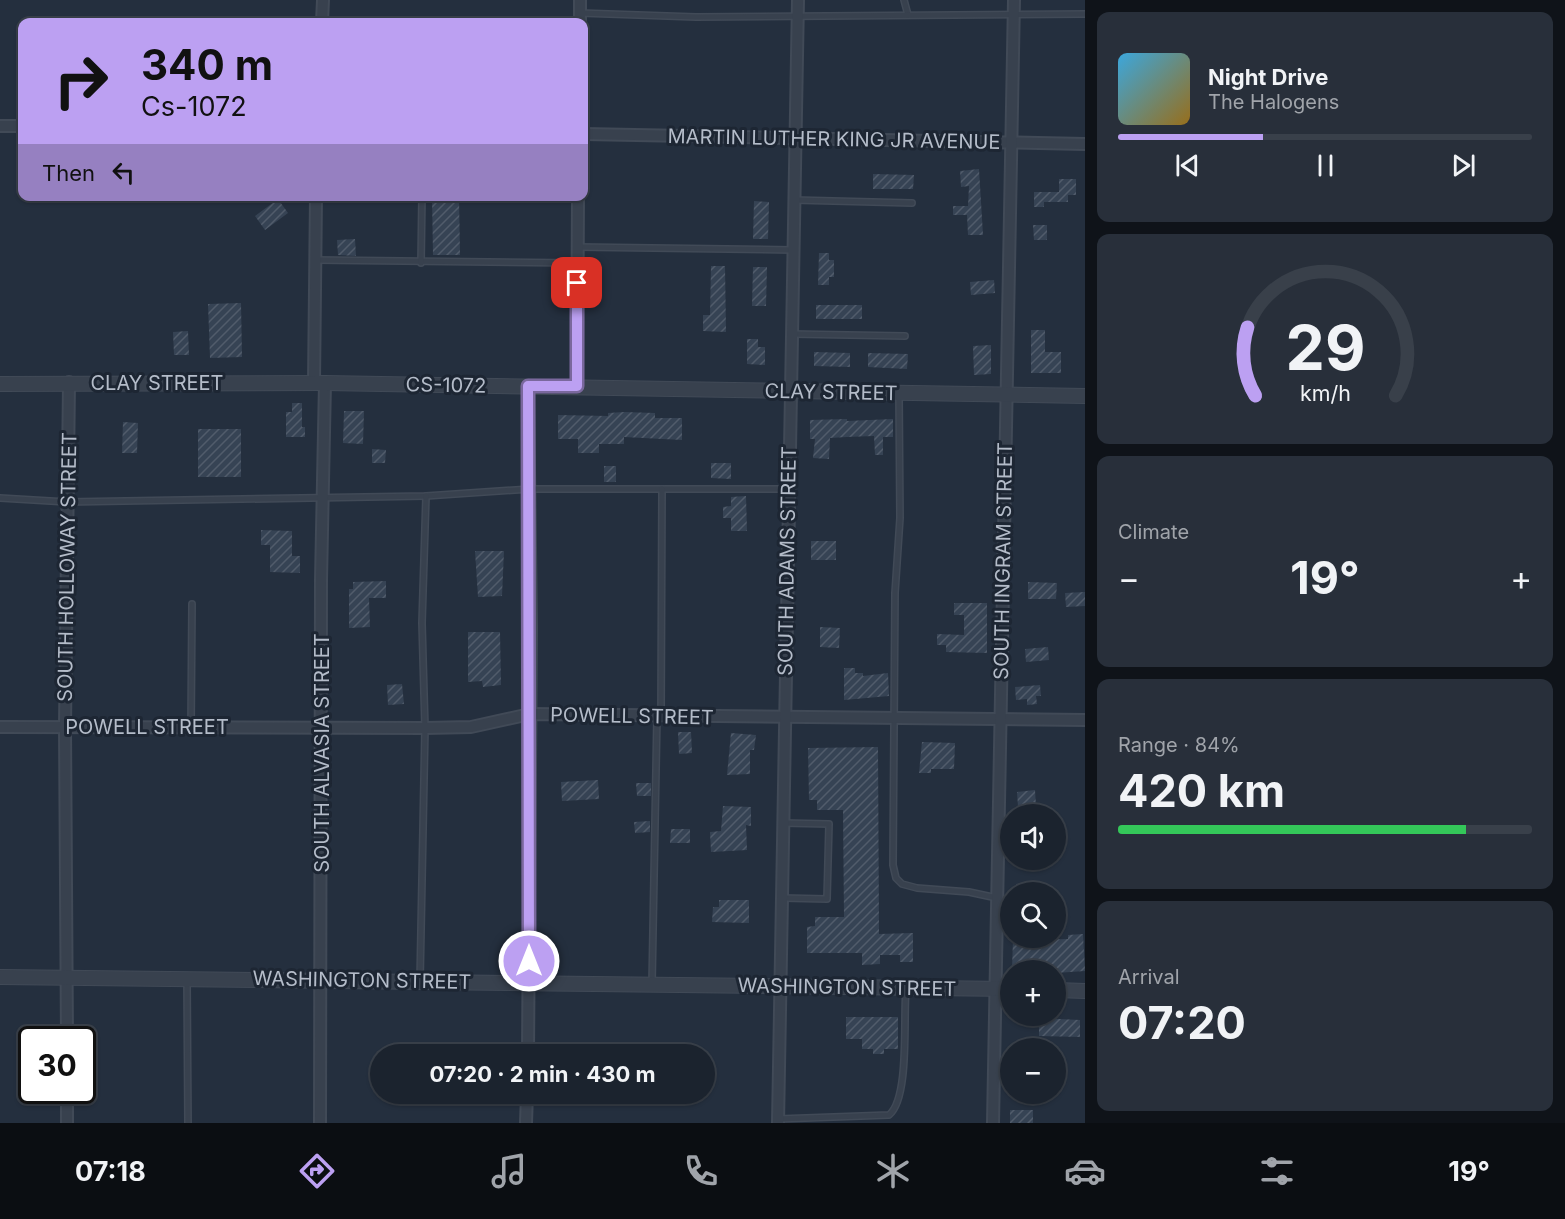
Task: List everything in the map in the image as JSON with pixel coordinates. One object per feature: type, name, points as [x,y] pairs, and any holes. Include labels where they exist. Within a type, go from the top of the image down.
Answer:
[{"type":"street","points":[[322,18],[323,0]]},
{"type":"street","points":[[580,0],[580,17]]},
{"type":"street","name":"SOUTH ADAMS STREET","points":[[778,1121],[798,0]]},
{"type":"street","name":"SOUTH INGRAM STREET","points":[[993,1123],[1014,0]]},
{"type":"street","points":[[0,126],[18,126]]},
{"type":"street","name":"MARTIN LUTHER KING JR AVENUE","points":[[588,134],[1085,144]]},
{"type":"street","name":"SOUTH ALVASIA STREET","points":[[316,201],[323,496],[320,1123]]},
{"type":"street","points":[[577,386],[578,201]]},
{"type":"street","name":"SOUTH HOLLOWAY STREET","points":[[68,1026],[65,727],[69,382]]},
{"type":"street","name":"CLAY STREET","points":[[0,384],[320,383]]},
{"type":"street","name":"CS-1072","points":[[320,383],[577,386]]},
{"type":"street","points":[[528,386],[530,489],[528,1044]]},
{"type":"street","name":"CLAY STREET","points":[[577,386],[1085,396]]},
{"type":"street","name":"POWELL STREET","points":[[0,727],[471,727],[530,714],[784,719],[1085,720]]},
{"type":"street","name":"WASHINGTON STREET","points":[[0,977],[322,979],[1000,989]]},
{"type":"street","points":[[1066,990],[1085,991]]},
{"type":"street","points":[[67,1104],[67,1123]]},
{"type":"street","points":[[526,1123],[527,1104]]},
{"type":"lane","points":[[904,0],[908,15]]},
{"type":"lane","points":[[580,17],[880,18],[908,15],[1085,14]]},
{"type":"lane","points":[[794,200],[912,203]]},
{"type":"lane","points":[[421,263],[422,201]]},
{"type":"lane","points":[[578,247],[792,250]]},
{"type":"lane","points":[[316,260],[578,263]]},
{"type":"lane","points":[[791,334],[905,336]]},
{"type":"lane","points":[[899,393],[900,519],[893,720],[893,865],[896,878],[903,884],[917,888],[969,892],[997,898]]},
{"type":"lane","points":[[0,498],[67,502],[426,496],[530,489],[788,489]]},
{"type":"lane","points":[[652,985],[662,489]]},
{"type":"lane","points":[[420,981],[425,728],[422,623],[426,496]]},
{"type":"lane","points":[[191,728],[192,604]]},
{"type":"lane","points":[[781,898],[827,899],[828,835],[828,824],[782,823]]},
{"type":"lane","points":[[187,978],[188,1123]]},
{"type":"lane","points":[[778,1121],[889,1114],[895,1110],[902,1083],[906,988]]},
{"type":"building","points":[[979,169],[983,235],[968,235],[967,215],[953,215],[953,206],[968,206],[969,186],[961,187],[960,171]]},
{"type":"building","points":[[873,174],[914,175],[913,189],[873,189]]},
{"type":"building","points":[[1059,179],[1076,179],[1076,195],[1068,195],[1068,202],[1044,202],[1044,207],[1034,207],[1034,192],[1059,192]]},
{"type":"building","points":[[275,201],[279,201],[288,213],[265,230],[255,216]]},
{"type":"building","points":[[432,201],[459,201],[460,255],[433,255]]},
{"type":"building","points":[[754,201],[769,202],[768,239],[753,239]]},
{"type":"building","points":[[1033,225],[1047,225],[1047,240],[1034,240]]},
{"type":"building","points":[[355,239],[356,256],[338,255],[337,240]]},
{"type":"building","points":[[819,253],[829,253],[829,260],[834,260],[834,277],[829,277],[829,285],[818,285]]},
{"type":"building","points":[[711,266],[725,266],[726,332],[703,331],[703,315],[710,315]]},
{"type":"building","points":[[753,267],[767,267],[766,306],[752,306]]},
{"type":"building","points":[[994,280],[995,293],[971,295],[970,282]]},
{"type":"building","points":[[241,303],[242,357],[210,358],[208,304]]},
{"type":"building","points":[[816,305],[862,305],[862,319],[816,319]]},
{"type":"building","points":[[1031,330],[1045,330],[1045,352],[1061,352],[1061,373],[1031,373]]},
{"type":"building","points":[[188,331],[189,355],[174,355],[173,332]]},
{"type":"building","points":[[747,339],[758,339],[758,347],[765,347],[765,365],[747,364]]},
{"type":"building","points":[[991,345],[991,374],[974,375],[973,346]]},
{"type":"building","points":[[814,352],[850,353],[850,367],[814,366]]},
{"type":"building","points":[[868,353],[908,354],[907,369],[868,367]]},
{"type":"building","points":[[292,403],[302,403],[302,427],[305,427],[305,437],[286,437],[286,412],[292,412]]},
{"type":"building","points":[[344,411],[364,411],[363,444],[343,443]]},
{"type":"building","points":[[608,413],[655,413],[655,418],[682,418],[682,440],[624,437],[624,444],[599,444],[599,453],[578,453],[578,439],[558,439],[558,415],[608,416]]},
{"type":"building","points":[[847,419],[847,421],[893,419],[893,437],[883,437],[883,455],[875,455],[874,436],[847,437],[830,438],[829,459],[813,458],[815,439],[810,439],[810,420]]},
{"type":"building","points":[[123,422],[138,423],[137,453],[122,453]]},
{"type":"building","points":[[198,429],[241,429],[241,477],[198,477]]},
{"type":"building","points":[[372,449],[386,450],[385,463],[372,463]]},
{"type":"building","points":[[711,463],[731,463],[731,479],[711,478]]},
{"type":"building","points":[[604,466],[616,466],[616,482],[604,482]]},
{"type":"building","points":[[746,496],[747,531],[731,531],[731,518],[723,518],[723,507],[731,506],[731,497]]},
{"type":"building","points":[[261,530],[292,531],[292,556],[300,556],[300,573],[270,572],[270,545],[261,545]]},
{"type":"building","points":[[811,541],[836,541],[836,560],[811,560]]},
{"type":"building","points":[[475,551],[504,551],[502,596],[478,597]]},
{"type":"building","points":[[386,581],[386,598],[369,598],[370,627],[349,628],[349,589],[353,589],[353,582]]},
{"type":"building","points":[[1028,582],[1057,583],[1056,599],[1028,599]]},
{"type":"building","points":[[1085,592],[1085,606],[1066,607],[1065,593]]},
{"type":"building","points":[[954,603],[987,603],[987,653],[946,652],[946,645],[937,645],[937,634],[964,635],[964,615],[954,615]]},
{"type":"building","points":[[820,627],[840,628],[839,648],[820,647]]},
{"type":"building","points":[[468,632],[500,632],[501,685],[483,687],[482,681],[468,682]]},
{"type":"building","points":[[1048,647],[1049,660],[1026,662],[1025,649]]},
{"type":"building","points":[[844,668],[855,668],[855,673],[863,673],[863,676],[888,673],[889,696],[844,700]]},
{"type":"building","points":[[402,684],[404,704],[388,705],[387,685]]},
{"type":"building","points":[[1040,685],[1041,696],[1036,696],[1037,704],[1027,705],[1027,699],[1016,700],[1015,687]]},
{"type":"building","points":[[678,732],[691,732],[692,753],[679,754]]},
{"type":"building","points":[[731,733],[756,735],[754,750],[750,750],[750,774],[727,775]]},
{"type":"building","points":[[922,742],[955,743],[954,769],[931,769],[931,773],[919,773]]},
{"type":"building","points":[[878,747],[879,934],[913,933],[913,962],[900,962],[900,955],[880,955],[880,964],[862,965],[862,953],[807,953],[807,927],[815,926],[815,917],[844,917],[843,810],[817,810],[817,800],[809,800],[808,748]]},
{"type":"building","points":[[598,780],[599,799],[562,801],[561,782]]},
{"type":"building","points":[[636,783],[651,783],[651,796],[637,796]]},
{"type":"building","points":[[1035,790],[1036,804],[1018,804],[1017,792]]},
{"type":"building","points":[[723,806],[751,807],[751,826],[746,825],[747,850],[711,852],[710,832],[721,831]]},
{"type":"building","points":[[650,821],[650,832],[635,833],[634,822]]},
{"type":"building","points":[[671,829],[690,829],[690,843],[670,843]]},
{"type":"building","points":[[719,900],[749,900],[749,923],[712,922],[713,907],[719,907]]},
{"type":"building","points":[[1083,934],[1085,971],[1066,972],[1066,960],[1012,960],[1013,948],[1066,948],[1068,935]]},
{"type":"building","points":[[846,1017],[898,1017],[898,1049],[884,1049],[884,1054],[873,1054],[873,1049],[862,1049],[862,1039],[846,1039]]},
{"type":"building","points":[[1066,1019],[1080,1020],[1080,1037],[1039,1036],[1039,1026],[1066,1026]]},
{"type":"building","points":[[1010,1110],[1033,1110],[1033,1123],[1010,1123]]},
{"type":"route","points":[[529,961],[531,628],[528,386],[577,386],[577,283]]}]
